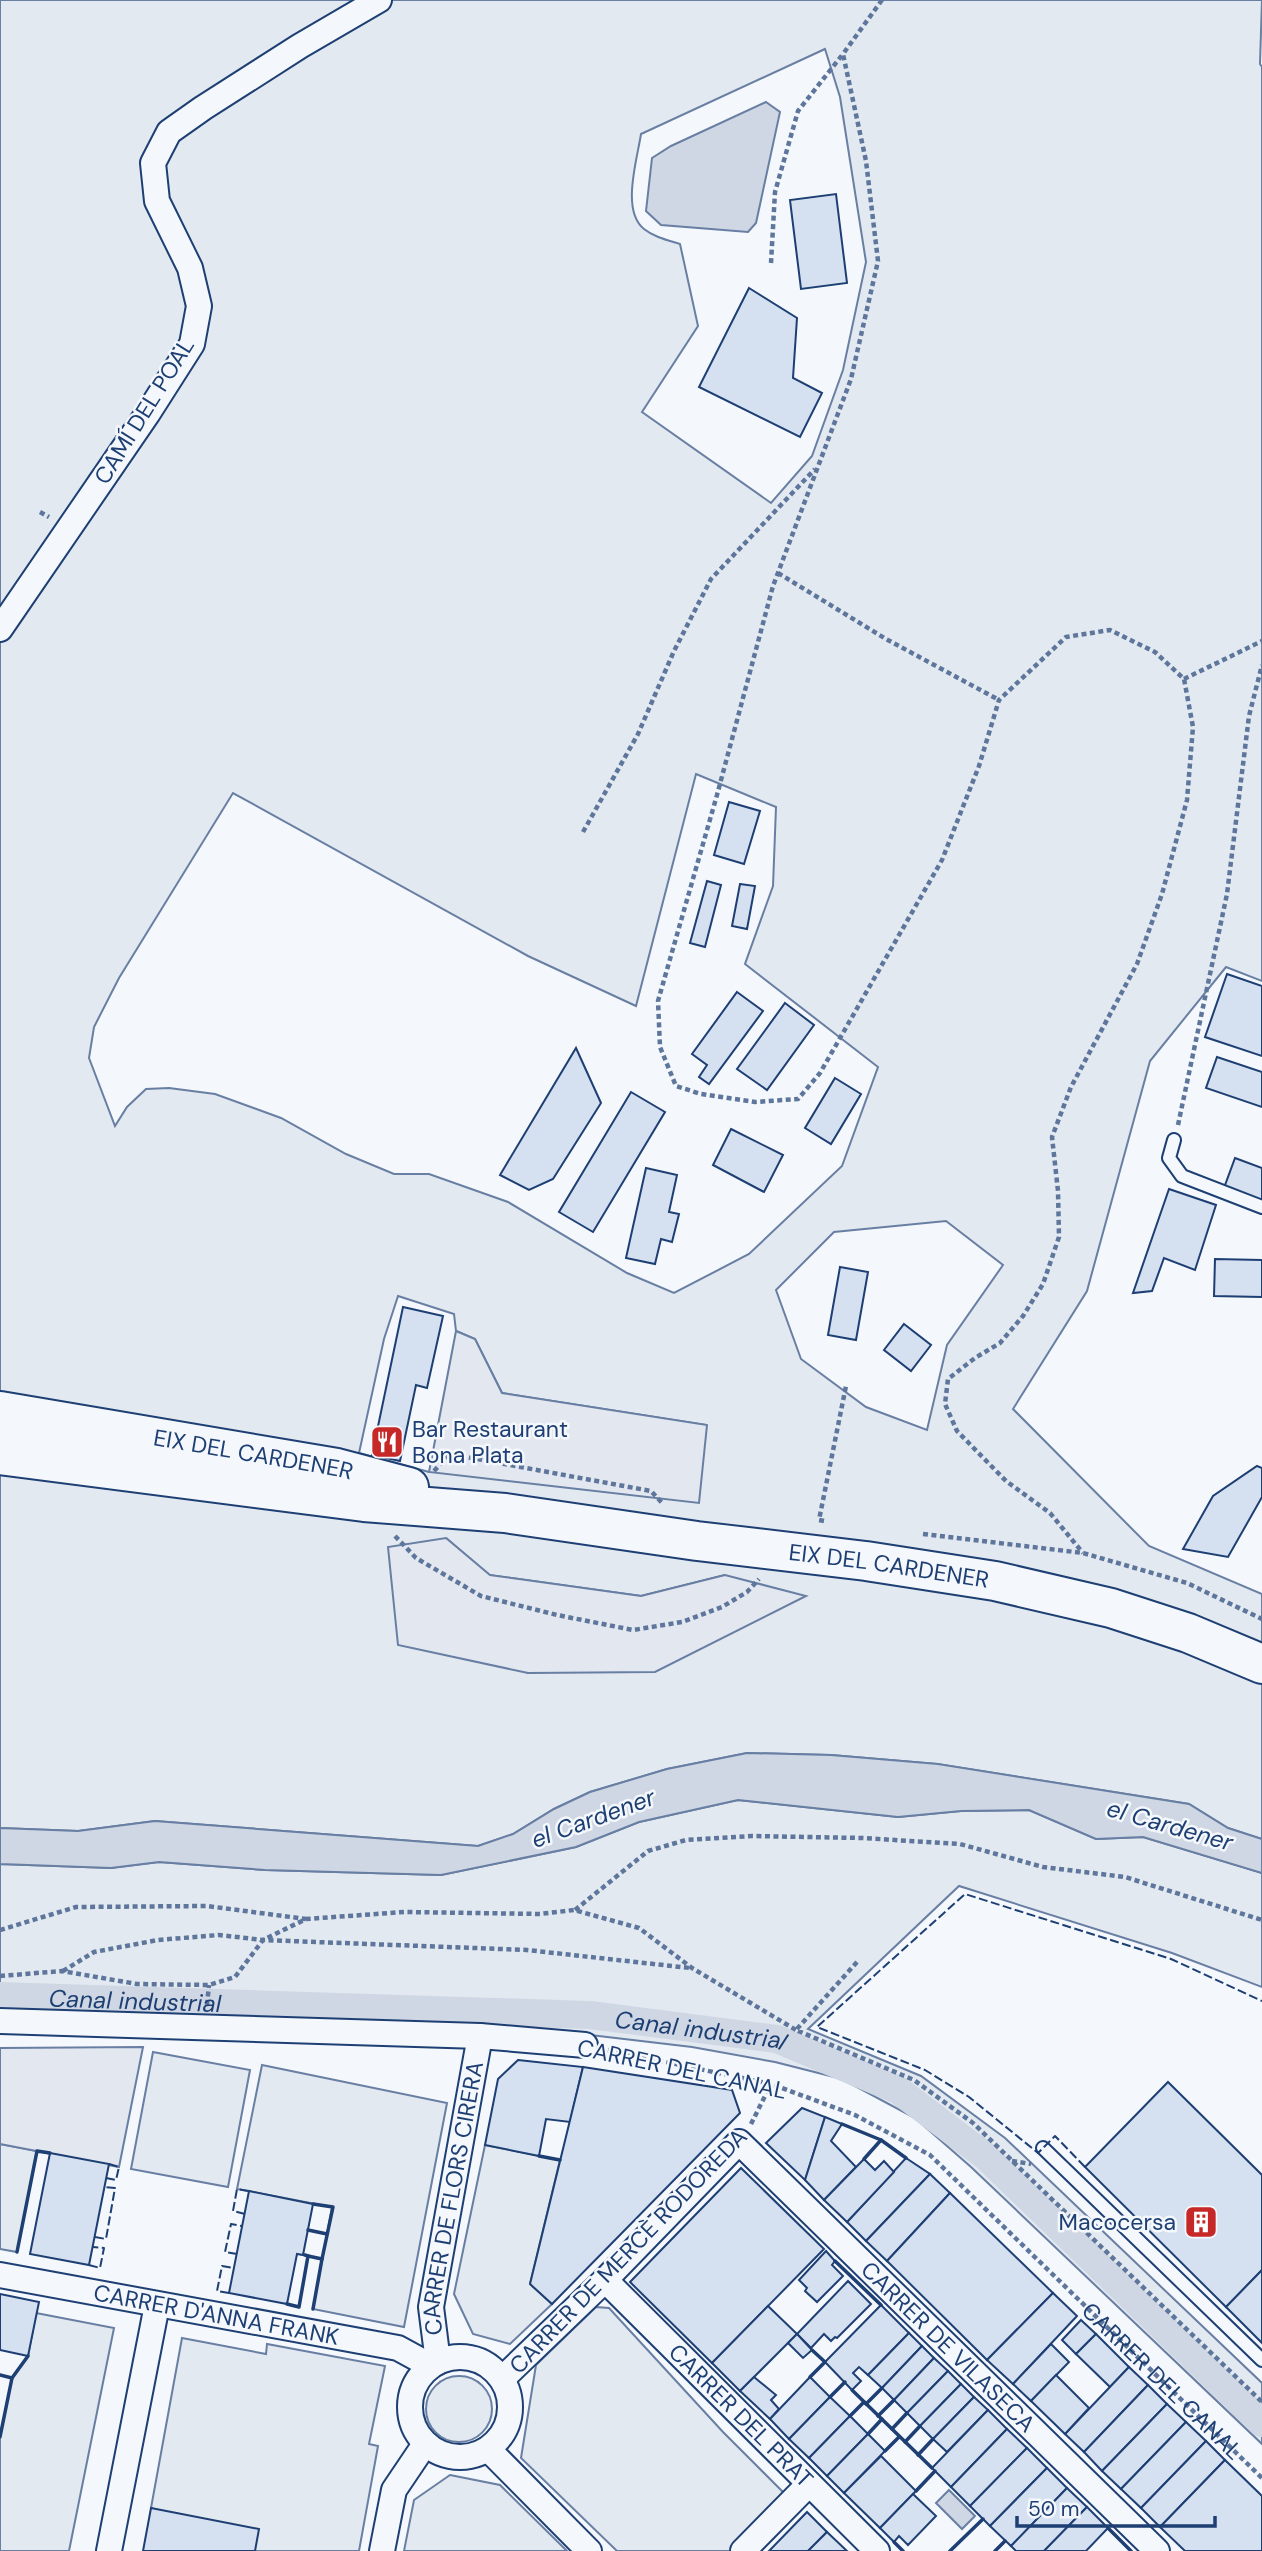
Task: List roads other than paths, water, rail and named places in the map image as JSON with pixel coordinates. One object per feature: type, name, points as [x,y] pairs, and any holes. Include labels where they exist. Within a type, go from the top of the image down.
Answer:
[{"type":"main road","name":"EIX DEL CARDENER","points":[[0,1411],[337,1468],[505,1513]]},
{"type":"main road","name":"EIX DEL CARDENER","points":[[6,1452],[364,1502],[505,1513],[995,1581],[1111,1608],[1188,1633],[1262,1664]]},
{"type":"street","name":"CAMÍ DEL POAL","points":[[0,629],[192,344],[199,306],[190,268],[157,201],[155,189],[153,163],[169,132],[203,107],[379,0]]},
{"type":"street","points":[[6,1452],[78,1447],[123,1450],[170,1441]]},
{"type":"street","name":"CARRER DEL CANAL","points":[[0,2021],[480,2036],[586,2045]]},
{"type":"street","name":"CARRER DE FLORS CIRERA","points":[[434,2364],[431,2307],[480,2036]]},
{"type":"street","name":"CARRER DE MERCÈ RODOREDA","points":[[502,2379],[605,2280],[739,2142]]},
{"type":"street","name":"CARRER DE VILASECA","points":[[739,2142],[1157,2551]]},
{"type":"street","name":"CARRER D'ANNA FRANK","points":[[0,2275],[398,2348],[434,2364]]},
{"type":"street","name":"CARRER DEL PRAT","points":[[605,2280],[877,2551]]},
{"type":"street","points":[[109,2551],[157,2305]]},
{"type":"street","points":[[449,2358],[473,2358],[495,2370],[502,2379],[508,2391],[510,2417],[498,2440],[488,2449],[463,2458],[436,2452],[425,2444],[412,2422],[410,2397],[421,2375],[434,2364],[449,2358]]},
{"type":"street","points":[[382,2551],[394,2490],[425,2444]]},
{"type":"street","points":[[488,2449],[589,2551]]},
{"type":"street","points":[[743,2551],[809,2484]]},
{"type":"lane","points":[[1174,1140],[1169,1158],[1182,1176],[1262,1208]]},
{"type":"lane","points":[[1044,2148],[1262,2360]]},
{"type":"water","points":[[766,102],[780,112],[756,223],[748,232],[661,225],[646,211],[652,158],[671,146]]},
{"type":"water","name":"el Cardener","points":[[747,1753],[831,1755],[938,1764],[1189,1804],[1228,1828],[1262,1839],[1262,1873],[1143,1837],[1096,1839],[1029,1810],[961,1811],[898,1817],[738,1800],[639,1822],[576,1847],[441,1875],[265,1870],[159,1862],[111,1868],[0,1864],[0,1828],[78,1831],[155,1821],[478,1846],[513,1834],[554,1809],[590,1792],[667,1769]]},
{"type":"water","points":[[949,2490],[975,2516],[962,2529],[936,2503]]},
{"type":"waterway","name":"Canal industrial","points":[[0,1996],[590,2015],[777,2039],[898,2090],[984,2155],[1262,2423]]},
{"type":"place","name":"Bar Restaurant Bona Plata","points":[[387,1442]]},
{"type":"place","name":"Macocersa","points":[[1201,2222]]}]
